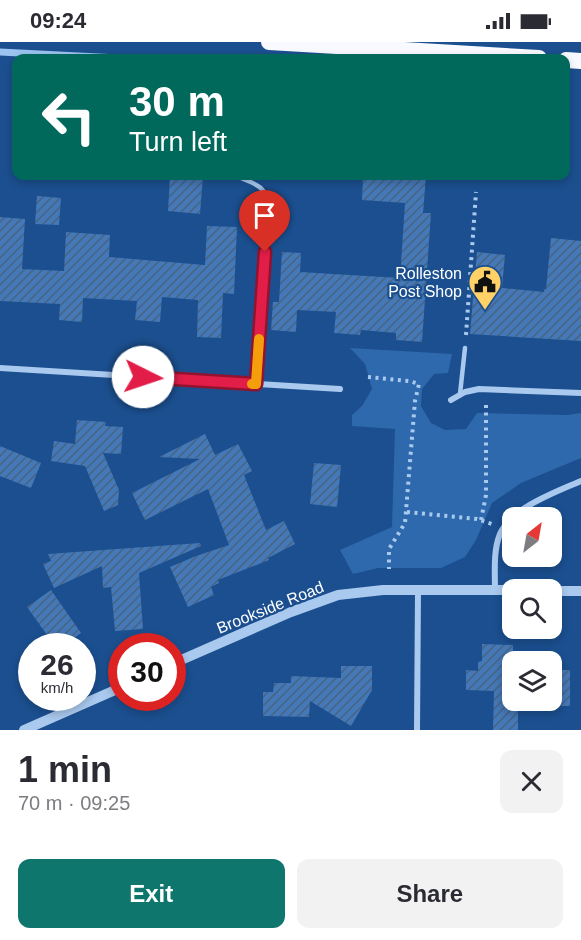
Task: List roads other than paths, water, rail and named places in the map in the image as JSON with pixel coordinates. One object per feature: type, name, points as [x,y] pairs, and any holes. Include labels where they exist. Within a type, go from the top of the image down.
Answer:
[{"type":"highway","points":[[269,42],[472,54]]},
{"type":"street","points":[[0,368],[340,389]]},
{"type":"street","points":[[451,400],[472,390],[486,389],[581,393]]},
{"type":"street","points":[[495,590],[497,542],[503,528],[523,510],[581,481]]},
{"type":"street","name":"Brookside Road","points":[[186,658],[324,599],[363,591],[502,590]]},
{"type":"street","points":[[417,730],[418,591]]},
{"type":"street","points":[[562,591],[581,591]]},
{"type":"street","points":[[24,730],[108,693]]},
{"type":"lane","points":[[246,180],[258,185],[267,194],[269,207],[256,384]]},
{"type":"lane","points":[[460,394],[465,348]]},
{"type":"waterway","points":[[0,52],[39,54]]},
{"type":"place","name":"Rolleston Post Shop","points":[[485,311]]}]
